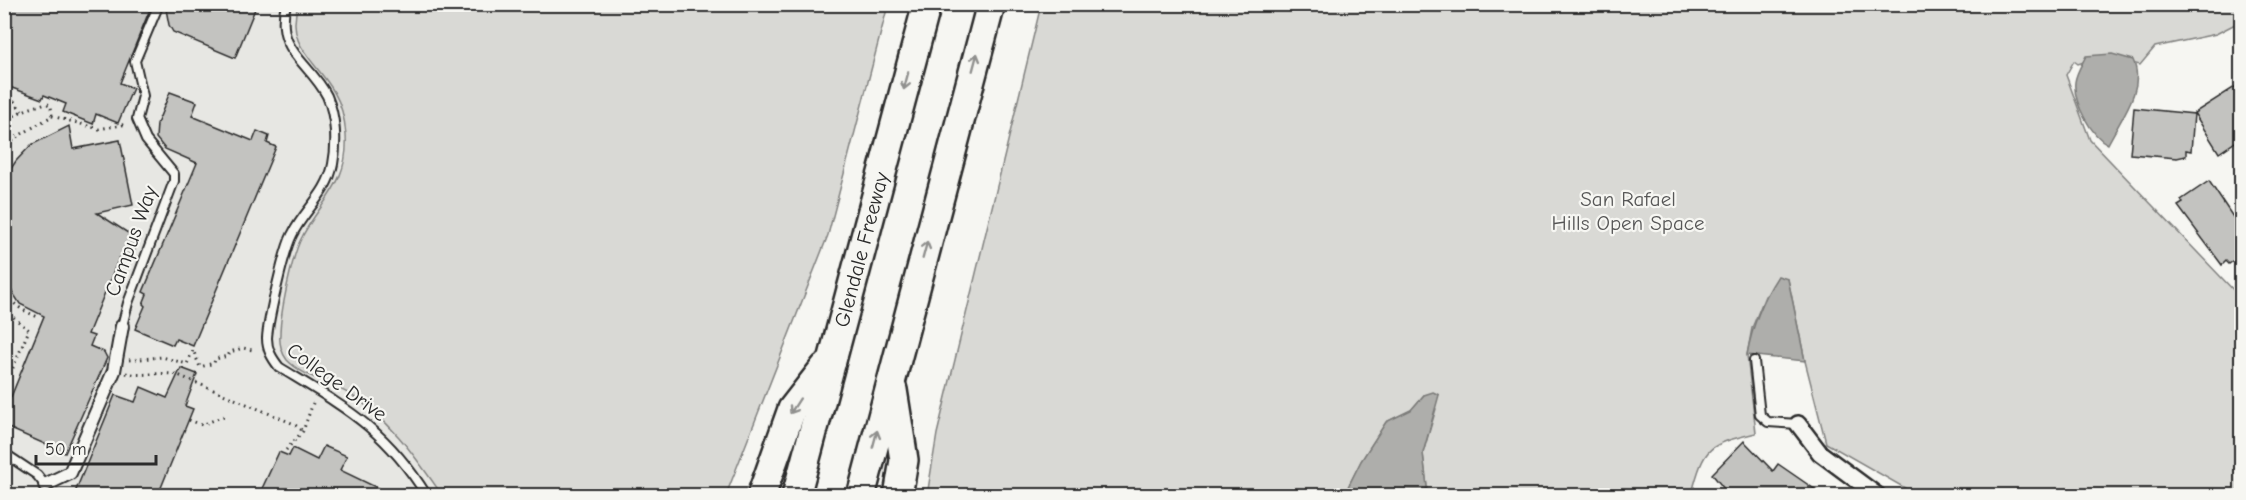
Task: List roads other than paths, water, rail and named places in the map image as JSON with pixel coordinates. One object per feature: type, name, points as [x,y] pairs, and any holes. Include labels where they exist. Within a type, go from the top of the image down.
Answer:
[{"type":"highway","name":"Glendale Freeway","points":[[796,495],[927,4]]},
{"type":"highway","points":[[861,495],[991,4]]},
{"type":"highway","points":[[761,495],[792,409],[831,360]]},
{"type":"highway","points":[[891,380],[904,460],[898,495]]},
{"type":"street","name":"Campus Way","points":[[45,485],[70,472],[114,370],[123,326]]},
{"type":"street","points":[[1798,424],[1820,453],[1878,495]]},
{"type":"lane","name":"Campus Way","points":[[123,326],[128,303],[174,181],[174,174],[146,140],[137,119],[143,96],[135,61],[159,4]]},
{"type":"lane","name":"College Drive","points":[[286,4],[284,20],[288,44],[295,58],[326,96],[333,113],[335,146],[328,182],[291,235],[286,251],[267,337],[270,355],[279,366],[368,423],[390,443],[427,495]]},
{"type":"lane","points":[[1754,361],[1760,414],[1768,422],[1798,424]]},
{"type":"lane","points":[[4,453],[37,475],[45,485]]},
{"type":"park label","name":"San Rafael Hills Open Space","points":[[1628,211]]}]
